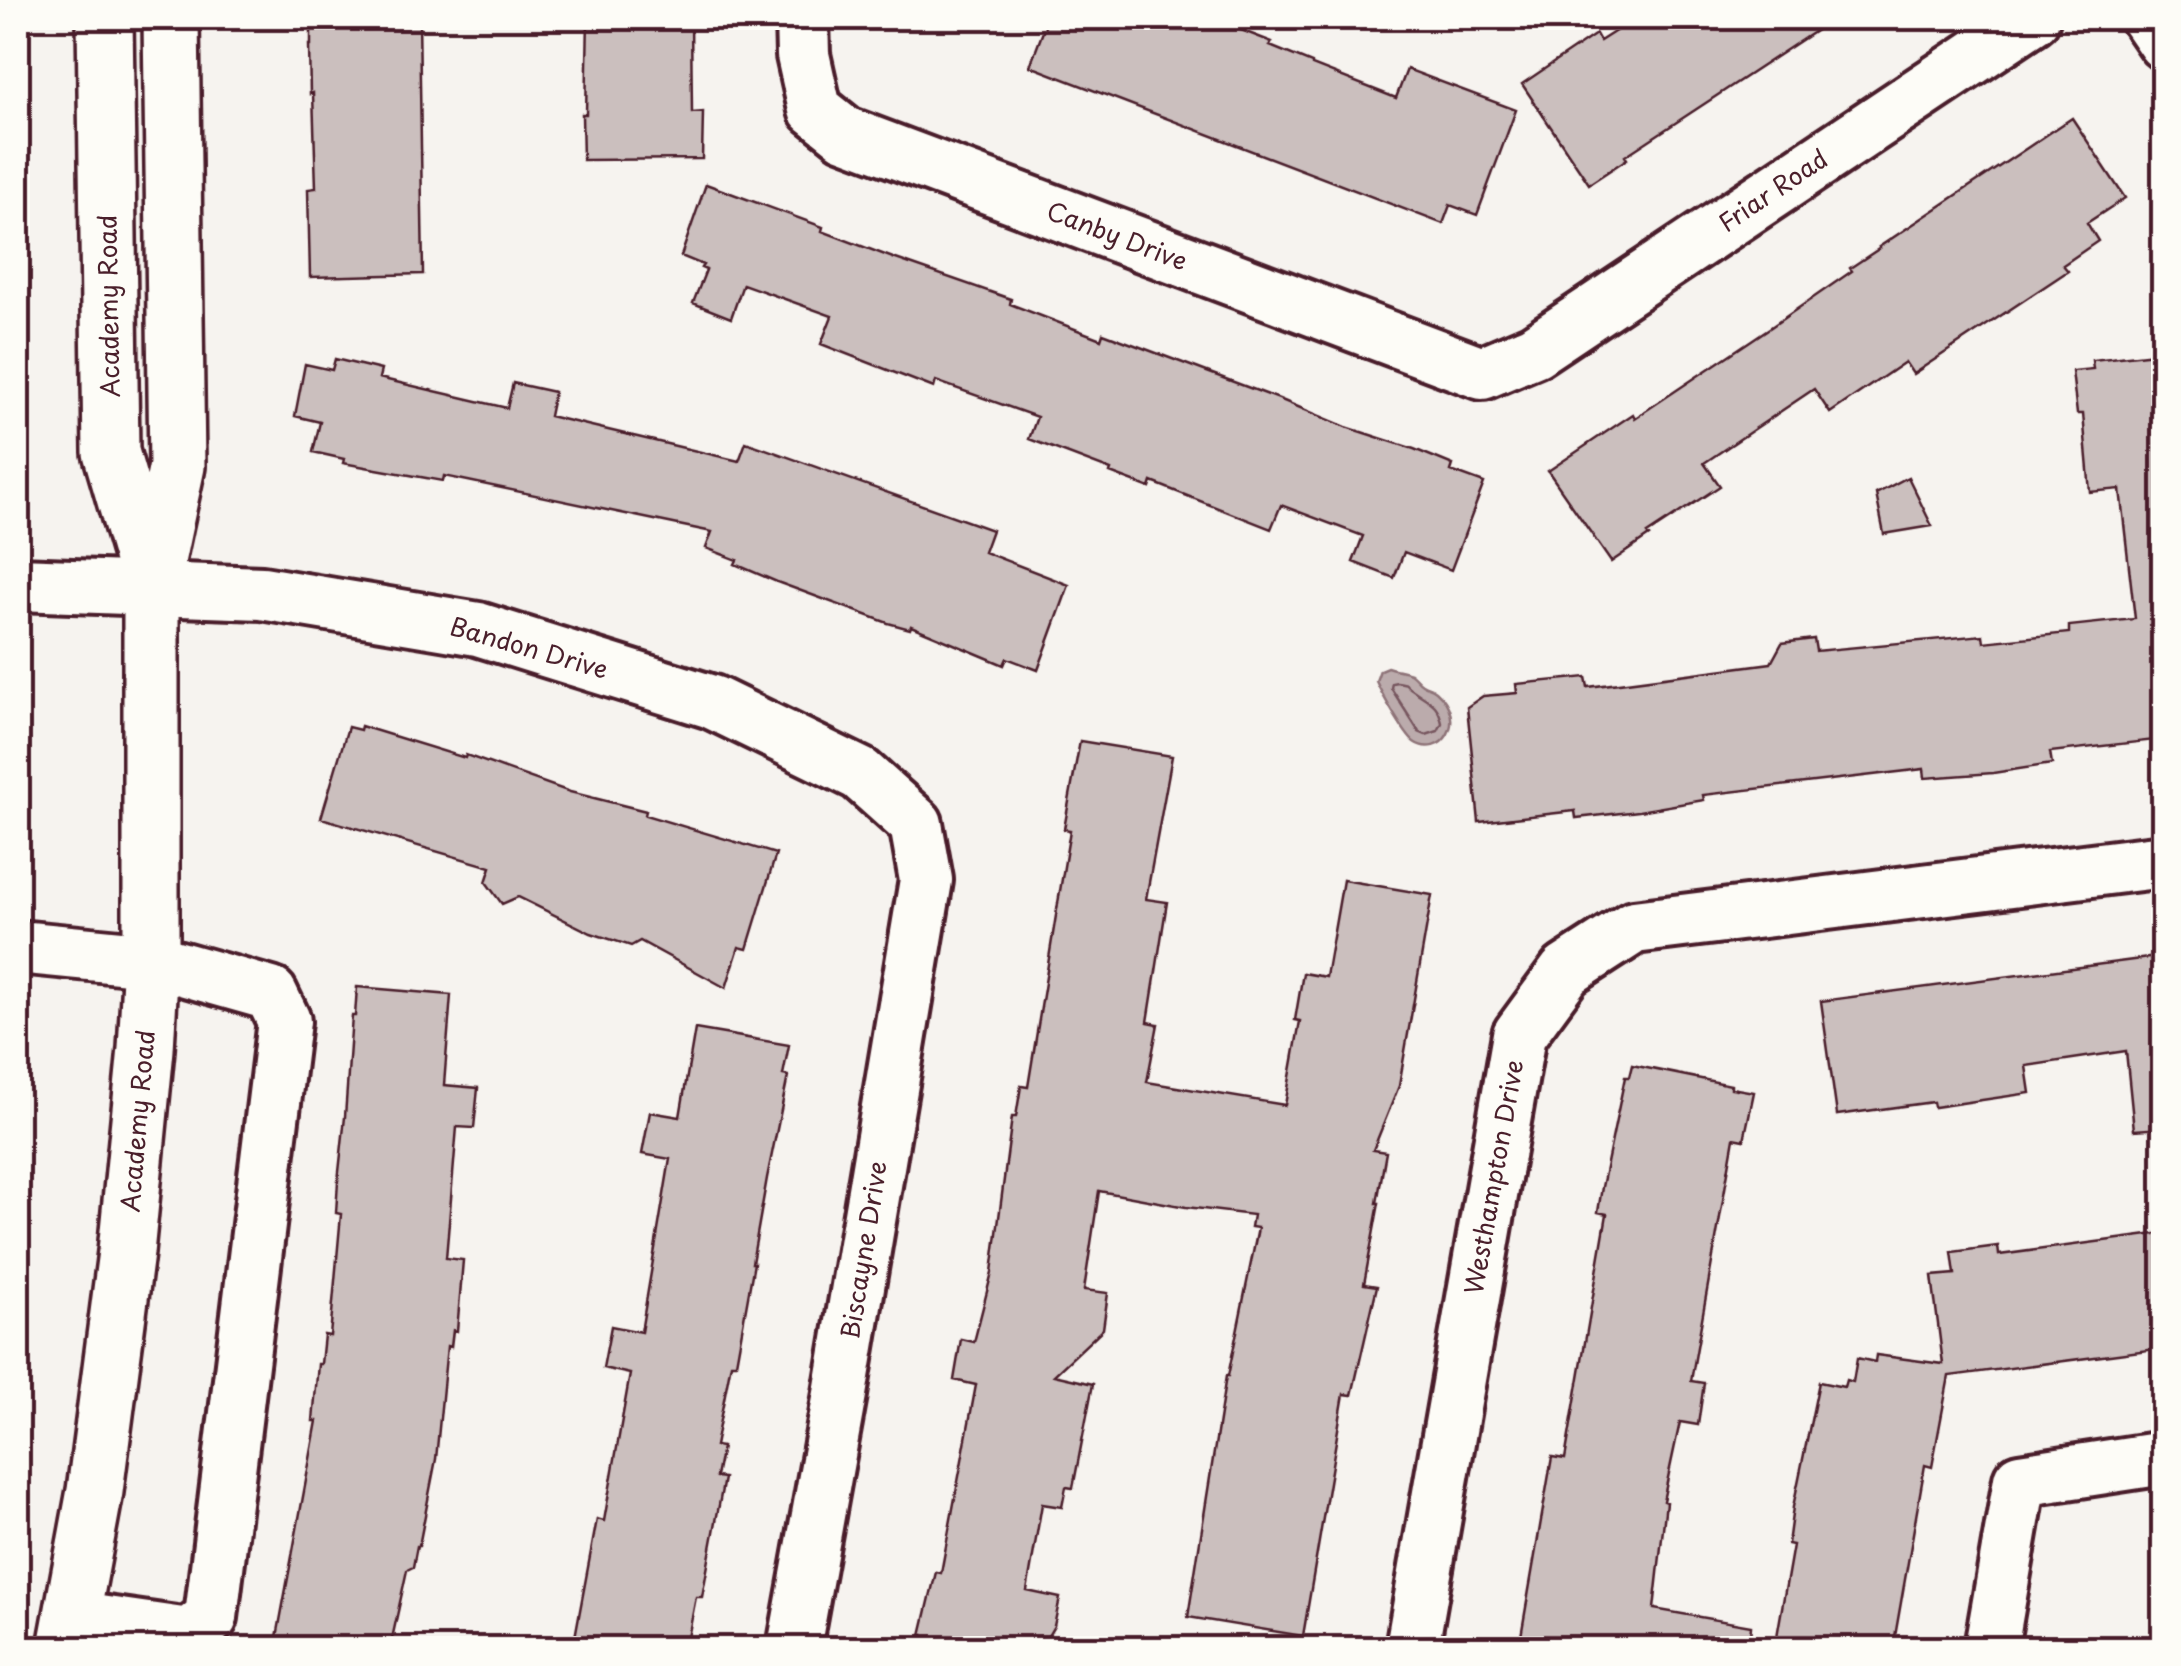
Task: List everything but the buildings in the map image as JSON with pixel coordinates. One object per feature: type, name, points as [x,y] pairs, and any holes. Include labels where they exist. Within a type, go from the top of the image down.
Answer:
[{"type":"main road","name":"Academy Road","points":[[105,18],[110,452],[151,590]]},
{"type":"main road","name":"Academy Road","points":[[69,1633],[95,1491],[126,1252],[146,1049],[150,960],[151,590],[177,466],[171,18]]},
{"type":"street","name":"Canby Drive","points":[[802,18],[803,55],[815,109],[845,133],[1482,373],[1512,361]]},
{"type":"street","name":"Friar Road","points":[[1512,361],[1534,351],[2033,18]]},
{"type":"street","points":[[2148,18],[2164,43]]},
{"type":"street","name":"Bandon Drive","points":[[18,584],[262,593],[478,629],[712,702],[860,774],[916,824],[920,850]]},
{"type":"street","name":"Biscayne Drive","points":[[794,1648],[926,880],[920,850]]},
{"type":"street","name":"Westhampton Drive","points":[[1412,1648],[1519,1035],[1566,971],[1634,927],[2164,861]]},
{"type":"street","points":[[18,947],[150,960],[272,994],[284,1021],[211,1617],[189,1635],[69,1633]]},
{"type":"street","points":[[1991,1648],[2020,1480],[2164,1458]]},
{"type":"water","points":[[1387,667],[1410,673],[1446,703],[1451,725],[1441,742],[1424,746],[1414,742],[1405,731],[1376,681],[1380,670]]}]
